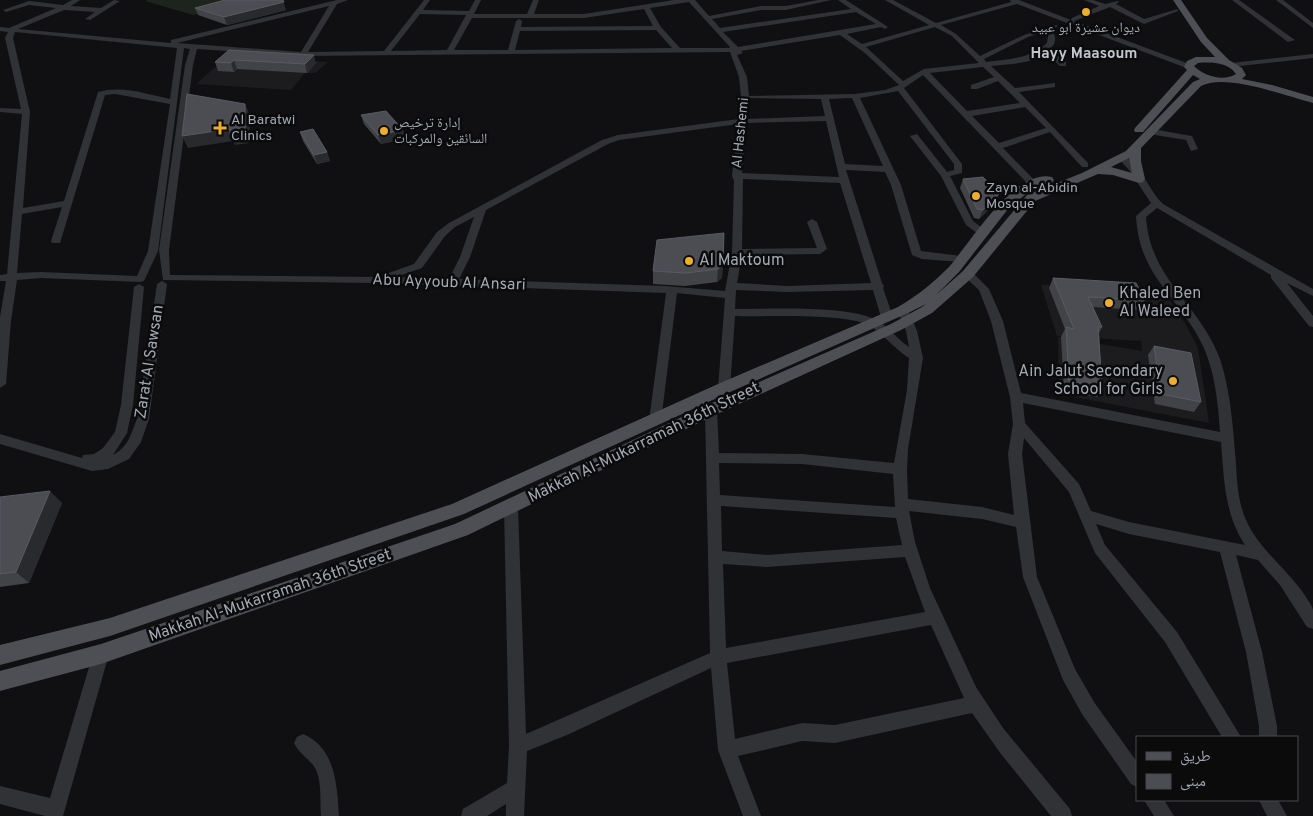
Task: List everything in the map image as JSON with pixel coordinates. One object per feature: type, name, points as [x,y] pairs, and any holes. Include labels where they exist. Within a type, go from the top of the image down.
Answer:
[{"type":"main road","points":[[1171,0],[1203,49],[1203,54],[1193,64]]},
{"type":"main road","points":[[1177,0],[1204,40],[1241,76],[1231,80]]},
{"type":"main road","points":[[1193,64],[1210,60],[1231,65],[1313,94]]},
{"type":"main road","points":[[1193,64],[1213,79],[1231,80],[1268,87],[1313,100]]},
{"type":"main road","name":"Makkah Al-Mukarramah 36th Street","points":[[906,315],[954,269],[1004,206],[1020,191],[1032,184],[1122,158],[1193,64]]},
{"type":"main road","name":"Makkah Al-Mukarramah 36th Street","points":[[0,655],[110,626],[458,509],[655,422],[724,388],[881,324],[927,310],[968,274],[1031,198],[1091,168],[1102,156],[1134,143],[1152,132],[1197,84],[1213,79]]},
{"type":"main road","points":[[1134,143],[1139,179]]},
{"type":"main road","points":[[1102,156],[1122,158]]},
{"type":"main road","points":[[1091,168],[1114,171],[1139,179]]},
{"type":"main road","name":"Makkah Al-Mukarramah 36th Street","points":[[0,681],[101,654],[461,530],[511,508],[711,410],[881,324]]},
{"type":"street","points":[[5,31],[64,8],[77,0]]},
{"type":"street","points":[[164,44],[344,0]]},
{"type":"street","points":[[385,54],[426,0]]},
{"type":"street","points":[[449,53],[478,0]]},
{"type":"street","points":[[528,16],[536,0]]},
{"type":"street","points":[[418,12],[520,16],[584,16],[646,7],[656,2],[687,0]]},
{"type":"street","name":"Al Hashemi","points":[[692,0],[720,30],[734,49],[746,75],[752,97],[745,121]]},
{"type":"street","points":[[708,18],[762,8],[786,8],[828,0]]},
{"type":"street","points":[[841,0],[898,36]]},
{"type":"street","points":[[888,0],[954,35],[1091,168]]},
{"type":"street","points":[[1087,0],[1107,5],[1144,22],[1176,10]]},
{"type":"street","points":[[981,62],[1048,28],[1074,21],[1120,0]]},
{"type":"street","points":[[1235,0],[1292,40]]},
{"type":"street","points":[[1279,0],[1313,26]]},
{"type":"street","points":[[88,20],[117,1]]},
{"type":"street","points":[[860,46],[1018,1],[1193,64]]},
{"type":"street","points":[[6,10],[29,3],[64,8],[102,10]]},
{"type":"street","points":[[303,54],[334,3]]},
{"type":"street","points":[[646,7],[658,28],[678,51]]},
{"type":"street","points":[[720,30],[858,10]]},
{"type":"street","points":[[511,52],[520,16]]},
{"type":"street","points":[[5,31],[303,54],[385,54],[734,49],[882,25]]},
{"type":"street","points":[[517,29],[658,28]]},
{"type":"street","points":[[752,97],[855,96],[886,92],[901,87],[912,76],[924,71],[981,62],[1032,58],[1052,44],[1052,36],[1048,28]]},
{"type":"street","points":[[0,384],[5,320],[12,275],[26,112],[9,38],[5,31]]},
{"type":"street","points":[[840,32],[880,62],[958,164],[959,171],[945,175]]},
{"type":"street","points":[[0,432],[90,460],[102,457],[108,452],[121,433],[127,405],[140,281],[152,255],[181,46]]},
{"type":"street","name":"Zarat Al Sawsan","points":[[0,439],[92,466],[103,465],[124,455],[134,442],[143,419],[165,278],[164,250],[189,64],[194,47]]},
{"type":"street","points":[[1046,49],[1063,64]]},
{"type":"street","points":[[1231,65],[1313,56]]},
{"type":"street","points":[[924,71],[1032,184]]},
{"type":"street","name":"Al Hashemi","points":[[724,388],[731,291],[737,252],[740,179],[737,176],[745,121],[746,75]]},
{"type":"street","points":[[974,87],[998,78]]},
{"type":"street","points":[[1013,91],[1052,86]]},
{"type":"street","points":[[56,241],[101,94],[108,91],[126,93],[173,102]]},
{"type":"street","points":[[824,96],[844,180],[878,286],[881,324]]},
{"type":"street","points":[[855,96],[903,204],[916,254],[961,259]]},
{"type":"street","points":[[966,114],[1026,104]]},
{"type":"street","points":[[0,110],[26,112]]},
{"type":"street","points":[[374,280],[418,266],[441,234],[452,225],[605,142],[618,138],[745,121],[830,118]]},
{"type":"street","points":[[996,147],[1052,129]]},
{"type":"street","points":[[1152,132],[1189,138],[1194,149]]},
{"type":"street","points":[[914,136],[945,175],[969,223],[984,232]]},
{"type":"street","points":[[1122,158],[1130,172],[1139,179],[1156,204],[1313,293]]},
{"type":"street","points":[[841,167],[889,169]]},
{"type":"street","points":[[740,179],[844,180]]},
{"type":"street","points":[[16,212],[67,203]]},
{"type":"street","points":[[1156,204],[1141,216],[1142,239],[1151,262],[1196,324],[1209,347],[1214,362],[1225,417],[1233,500],[1241,525],[1261,554],[1296,594],[1313,622]]},
{"type":"street","points":[[452,283],[465,257],[482,209]]},
{"type":"street","points":[[737,252],[820,251],[822,249],[812,222]]},
{"type":"street","points":[[108,277],[134,269],[152,255]]},
{"type":"street","points":[[1268,269],[1284,285],[1313,323]]},
{"type":"street","name":"Abu Ayyoub Al Ansari","points":[[0,278],[12,275],[108,277],[140,281],[153,272],[165,278],[374,280],[672,290],[731,291],[878,286]]},
{"type":"street","points":[[968,274],[984,289],[997,321],[1016,397],[1019,424],[1016,454],[1022,523],[1030,577],[1069,674],[1088,708],[1136,777]]},
{"type":"street","points":[[655,422],[672,290]]},
{"type":"street","points":[[730,312],[840,315],[862,319],[881,324],[917,358]]},
{"type":"street","points":[[906,315],[913,333],[917,358],[900,468],[901,509],[909,551],[934,617],[976,704],[1018,761],[1063,816]]},
{"type":"street","points":[[1016,397],[1122,416],[1227,438]]},
{"type":"street","points":[[711,410],[718,657],[727,750],[752,816]]},
{"type":"street","points":[[1019,424],[1064,475],[1081,500],[1092,534],[1100,549],[1171,637],[1231,736]]},
{"type":"street","points":[[713,458],[802,459],[900,468]]},
{"type":"street","points":[[714,500],[982,513],[1022,523]]},
{"type":"street","points":[[511,508],[518,746],[515,789],[516,816]]},
{"type":"street","points":[[1087,516],[1129,528],[1261,554]]},
{"type":"street","points":[[1226,546],[1254,652],[1268,726],[1268,736]]},
{"type":"street","points":[[716,557],[767,561],[909,551]]},
{"type":"street","points":[[518,746],[561,729],[718,657],[934,617]]},
{"type":"street","points":[[0,795],[55,812],[101,654]]},
{"type":"street","points":[[727,750],[802,732],[835,734],[976,704]]},
{"type":"street","points":[[303,743],[323,764],[328,787],[330,816]]},
{"type":"street","points":[[470,816],[515,789]]},
{"type":"street","points":[[1154,801],[1165,816]]},
{"type":"street","points":[[1269,801],[1278,816]]},
{"type":"shaded area","points":[[258,0],[193,15],[145,1]]},
{"type":"shaded area","points":[[229,55],[328,62],[315,73],[305,73],[291,90],[196,84]]},
{"type":"shaded area","points":[[1041,285],[1163,290],[1186,325],[1198,348],[1209,423],[1059,394],[1058,337],[1142,351],[1141,341],[1057,336]]},
{"type":"building","points":[[225,0],[283,0],[284,2],[224,17],[195,8]]},
{"type":"building","points":[[229,50],[314,55],[305,64],[234,60],[231,63],[215,62]]},
{"type":"building","points":[[187,94],[245,104],[245,131],[230,134],[230,129],[182,136]]},
{"type":"building","points":[[386,111],[403,130],[378,135],[361,115]]},
{"type":"building","points":[[313,129],[327,152],[314,155],[300,132]]},
{"type":"building","points":[[983,177],[999,194],[983,210],[977,209],[963,179]]},
{"type":"building","name":"Al Maktoum","points":[[724,233],[723,265],[718,269],[686,273],[653,271],[657,240]]},
{"type":"building","points":[[1053,278],[1136,283],[1145,300],[1088,297],[1102,327],[1098,327],[1102,387],[1069,381],[1066,327],[1074,329]]},
{"type":"building","name":"Ain Jalut Secondary School for Girls","points":[[1154,346],[1191,353],[1201,402],[1161,394]]},
{"type":"building","points":[[50,491],[16,572],[0,574],[0,497]]},
{"type":"place","name":"ديوان عشيرة ابو عبيد","points":[[1086,12]]},
{"type":"place","name":"Al Baratwi Clinics","points":[[220,128]]},
{"type":"place","name":"إدارة ترخيص السائقين والمركبات","points":[[384,131]]},
{"type":"place","name":"Zayn al-Abidin Mosque","points":[[976,196]]},
{"type":"place","name":"Al Maktoum","points":[[689,261]]},
{"type":"place","name":"Khaled Ben Al Waleed","points":[[1109,303]]},
{"type":"place","name":"Ain Jalut Secondary School for Girls","points":[[1173,381]]},
{"type":"district","name":"Hayy Maasoum","points":[[1084,54]]}]
